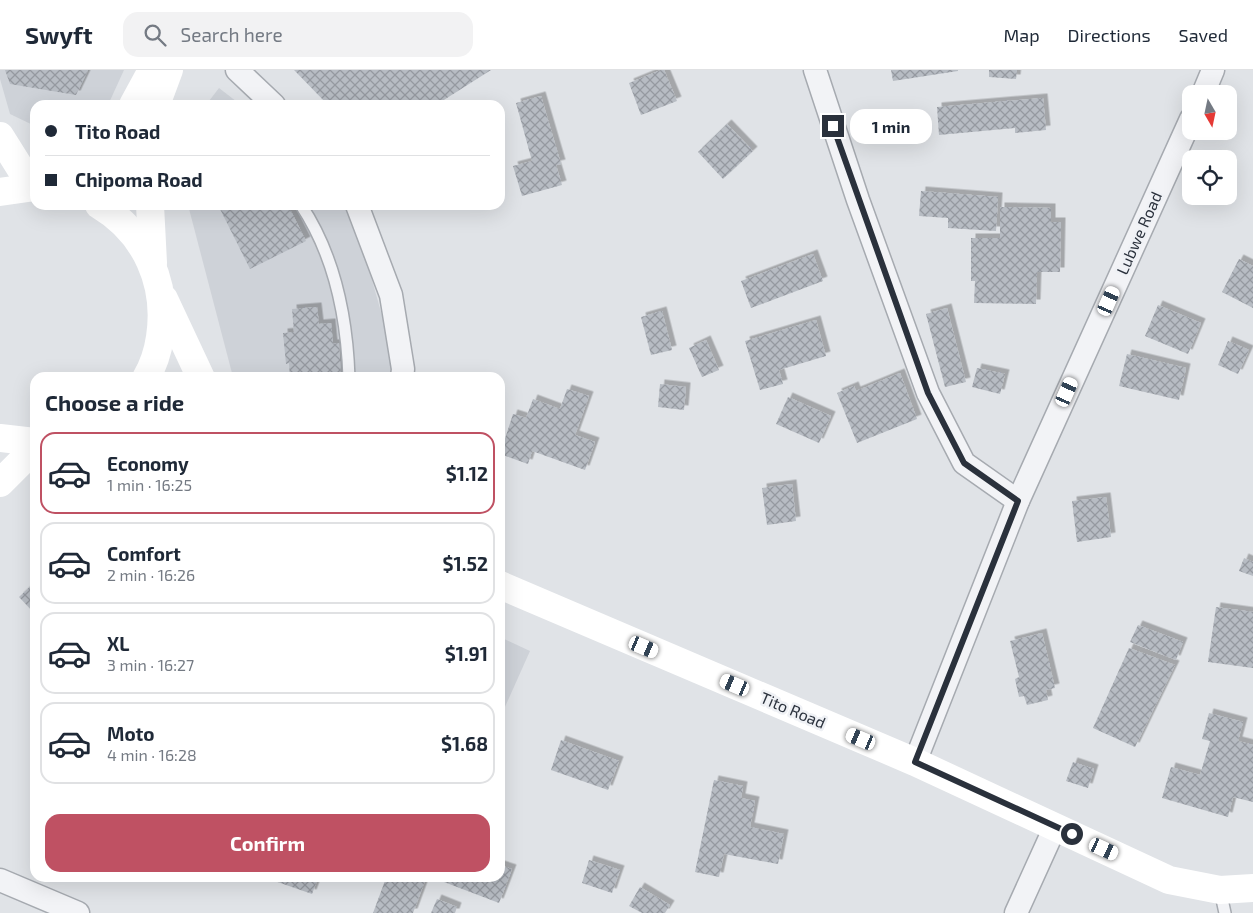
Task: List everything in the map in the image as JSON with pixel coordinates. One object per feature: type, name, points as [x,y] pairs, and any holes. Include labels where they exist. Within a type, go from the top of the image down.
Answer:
[{"type":"main road","points":[[136,100],[152,70]]},
{"type":"main road","points":[[158,100],[170,70]]},
{"type":"main road","points":[[0,136],[30,181]]},
{"type":"main road","points":[[0,192],[30,188]]},
{"type":"main road","points":[[105,210],[128,228],[142,245],[153,265],[161,291],[198,372]]},
{"type":"main road","points":[[150,210],[153,265]]},
{"type":"main road","points":[[148,372],[158,348],[163,320],[161,291]]},
{"type":"main road","points":[[0,438],[30,441]]},
{"type":"main road","points":[[0,483],[30,453]]},
{"type":"main road","name":"Tito Road","points":[[505,587],[915,762],[1169,880],[1223,901],[1253,888]]},
{"type":"street","points":[[237,70],[257,97]]},
{"type":"street","points":[[815,70],[858,200],[928,393],[964,463],[1018,501]]},
{"type":"street","points":[[1206,85],[1213,70]]},
{"type":"street","name":"Lubwe Road","points":[[915,762],[1018,501],[1182,139]]},
{"type":"street","points":[[359,210],[391,295],[403,372]]},
{"type":"street","points":[[1016,913],[1055,827]]},
{"type":"street","points":[[0,880],[78,913]]},
{"type":"lane","points":[[305,210],[314,224],[335,280],[348,340],[349,372]]},
{"type":"shaded area","points":[[0,70],[124,70],[110,100],[30,100],[30,124],[10,114],[0,79]]},
{"type":"shaded area","points":[[219,88],[235,100],[210,100]]},
{"type":"shaded area","points":[[189,210],[352,210],[397,369],[396,372],[232,372]]},
{"type":"shaded area","points":[[505,639],[530,651],[505,707]]},
{"type":"building","points":[[5,70],[88,70],[76,95],[10,84]]},
{"type":"building","points":[[294,70],[491,70],[444,100],[323,100]]},
{"type":"building","points":[[664,70],[677,101],[641,115],[629,83]]},
{"type":"building","points":[[891,70],[958,70],[958,71],[893,81]]},
{"type":"building","points":[[989,70],[1017,70],[1016,79],[989,77]]},
{"type":"building","points":[[541,96],[561,164],[556,165],[562,185],[522,196],[513,166],[532,161],[516,103]]},
{"type":"building","points":[[1043,98],[1046,130],[1015,133],[1015,128],[939,135],[937,107]]},
{"type":"building","points":[[727,124],[753,151],[723,179],[698,152]]},
{"type":"building","points":[[921,191],[998,197],[996,231],[948,228],[948,218],[919,216]]},
{"type":"building","points":[[1000,207],[1051,208],[1051,222],[1061,222],[1060,272],[1037,272],[1036,304],[974,303],[975,281],[971,281],[971,238],[1000,238]]},
{"type":"building","points":[[220,210],[290,210],[306,241],[250,269]]},
{"type":"building","points":[[813,254],[823,281],[751,308],[741,281]]},
{"type":"building","points":[[1239,259],[1253,266],[1253,308],[1222,292]]},
{"type":"building","points":[[1158,305],[1201,323],[1188,354],[1145,336]]},
{"type":"building","points":[[317,307],[319,324],[331,323],[333,344],[339,343],[341,372],[290,372],[289,363],[286,364],[283,333],[294,332],[292,309]]},
{"type":"building","points":[[947,308],[966,382],[945,387],[926,314]]},
{"type":"building","points":[[662,311],[672,350],[651,355],[641,317]]},
{"type":"building","points":[[816,320],[826,356],[779,370],[783,384],[760,390],[745,341]]},
{"type":"building","points":[[706,340],[719,370],[702,377],[689,348]]},
{"type":"building","points":[[1228,341],[1249,350],[1238,374],[1218,365]]},
{"type":"building","points":[[1127,354],[1186,368],[1179,400],[1119,386]]},
{"type":"building","points":[[977,368],[1005,374],[1000,394],[972,387]]},
{"type":"building","points":[[900,373],[917,419],[857,443],[837,393],[854,386],[856,391]]},
{"type":"building","points":[[660,384],[686,387],[684,410],[658,407]]},
{"type":"building","points":[[567,389],[589,396],[575,435],[595,442],[585,470],[532,451],[528,464],[505,456],[505,439],[513,414],[526,418],[533,399],[560,409]]},
{"type":"building","points":[[788,397],[831,416],[819,443],[776,424]]},
{"type":"building","points":[[792,484],[796,521],[767,525],[762,488]]},
{"type":"building","points":[[1106,497],[1111,537],[1077,542],[1072,501]]},
{"type":"building","points":[[1244,558],[1253,562],[1253,576],[1239,571]]},
{"type":"building","points":[[30,587],[30,609],[19,597]]},
{"type":"building","points":[[1216,607],[1253,612],[1253,668],[1208,662]]},
{"type":"building","points":[[1138,625],[1183,642],[1176,660],[1130,642]]},
{"type":"building","points":[[1042,633],[1055,688],[1046,690],[1048,700],[1027,705],[1024,696],[1019,697],[1015,679],[1019,677],[1010,641]]},
{"type":"building","points":[[1129,648],[1175,665],[1135,747],[1093,728]]},
{"type":"building","points":[[1209,713],[1243,722],[1238,741],[1253,745],[1253,802],[1233,797],[1228,817],[1162,798],[1171,767],[1200,775],[1210,741],[1202,739]]},
{"type":"building","points":[[561,740],[619,761],[608,790],[551,770]]},
{"type":"building","points":[[1073,762],[1094,769],[1088,788],[1066,781]]},
{"type":"building","points":[[714,780],[743,786],[741,798],[755,801],[750,827],[784,834],[778,864],[724,854],[719,877],[695,872]]},
{"type":"building","points":[[589,860],[620,870],[612,893],[582,883]]},
{"type":"building","points":[[505,867],[512,869],[499,903],[444,882],[505,882]]},
{"type":"building","points":[[278,882],[316,882],[312,894]]},
{"type":"building","points":[[385,882],[425,882],[413,913],[373,913]]},
{"type":"building","points":[[640,887],[670,905],[665,913],[642,913],[629,906]]},
{"type":"building","points":[[437,899],[457,907],[455,913],[431,913]]},
{"type":"route","points":[[833,126],[928,393],[964,463],[1018,501],[915,762],[1072,834]]}]
